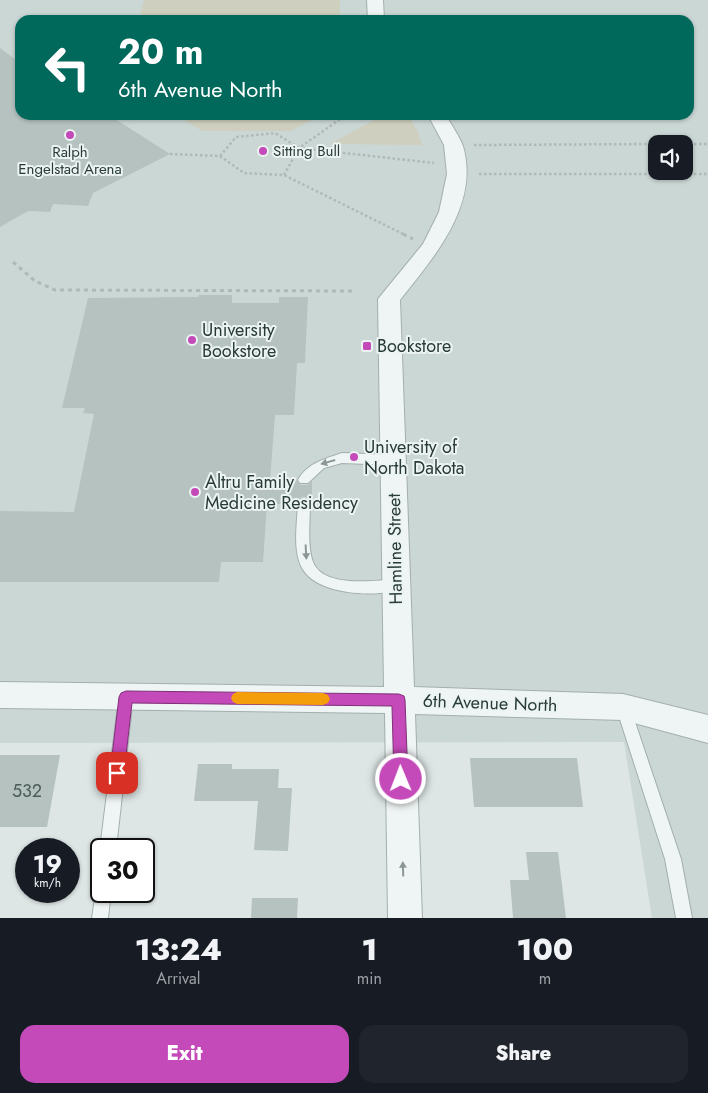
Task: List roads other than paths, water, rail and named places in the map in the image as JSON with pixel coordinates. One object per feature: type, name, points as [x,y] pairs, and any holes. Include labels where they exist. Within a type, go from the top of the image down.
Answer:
[{"type":"street","points":[[375,0],[376,15]]},
{"type":"street","name":"Hamline Street","points":[[405,918],[389,299],[432,246],[449,212],[455,162],[439,120]]},
{"type":"street","name":"6th Avenue North","points":[[0,695],[399,700],[623,707],[708,729]]},
{"type":"lane","points":[[304,480],[320,464],[342,458],[393,460]]},
{"type":"lane","points":[[304,504],[307,565],[320,580],[343,586],[396,585]]},
{"type":"lane","points":[[109,838],[126,697]]},
{"type":"lane","points":[[623,707],[673,859],[684,918]]},
{"type":"lane","points":[[100,918],[102,903]]},
{"type":"place","name":"Ralph Engelstad Arena","points":[[70,135]]},
{"type":"place","name":"Sitting Bull","points":[[263,151]]},
{"type":"place","name":"University Bookstore","points":[[192,340]]},
{"type":"place","name":"Bookstore","points":[[367,346]]},
{"type":"place","name":"University of North Dakota","points":[[354,457]]},
{"type":"place","name":"Altru Family Medicine Residency","points":[[195,492]]}]
